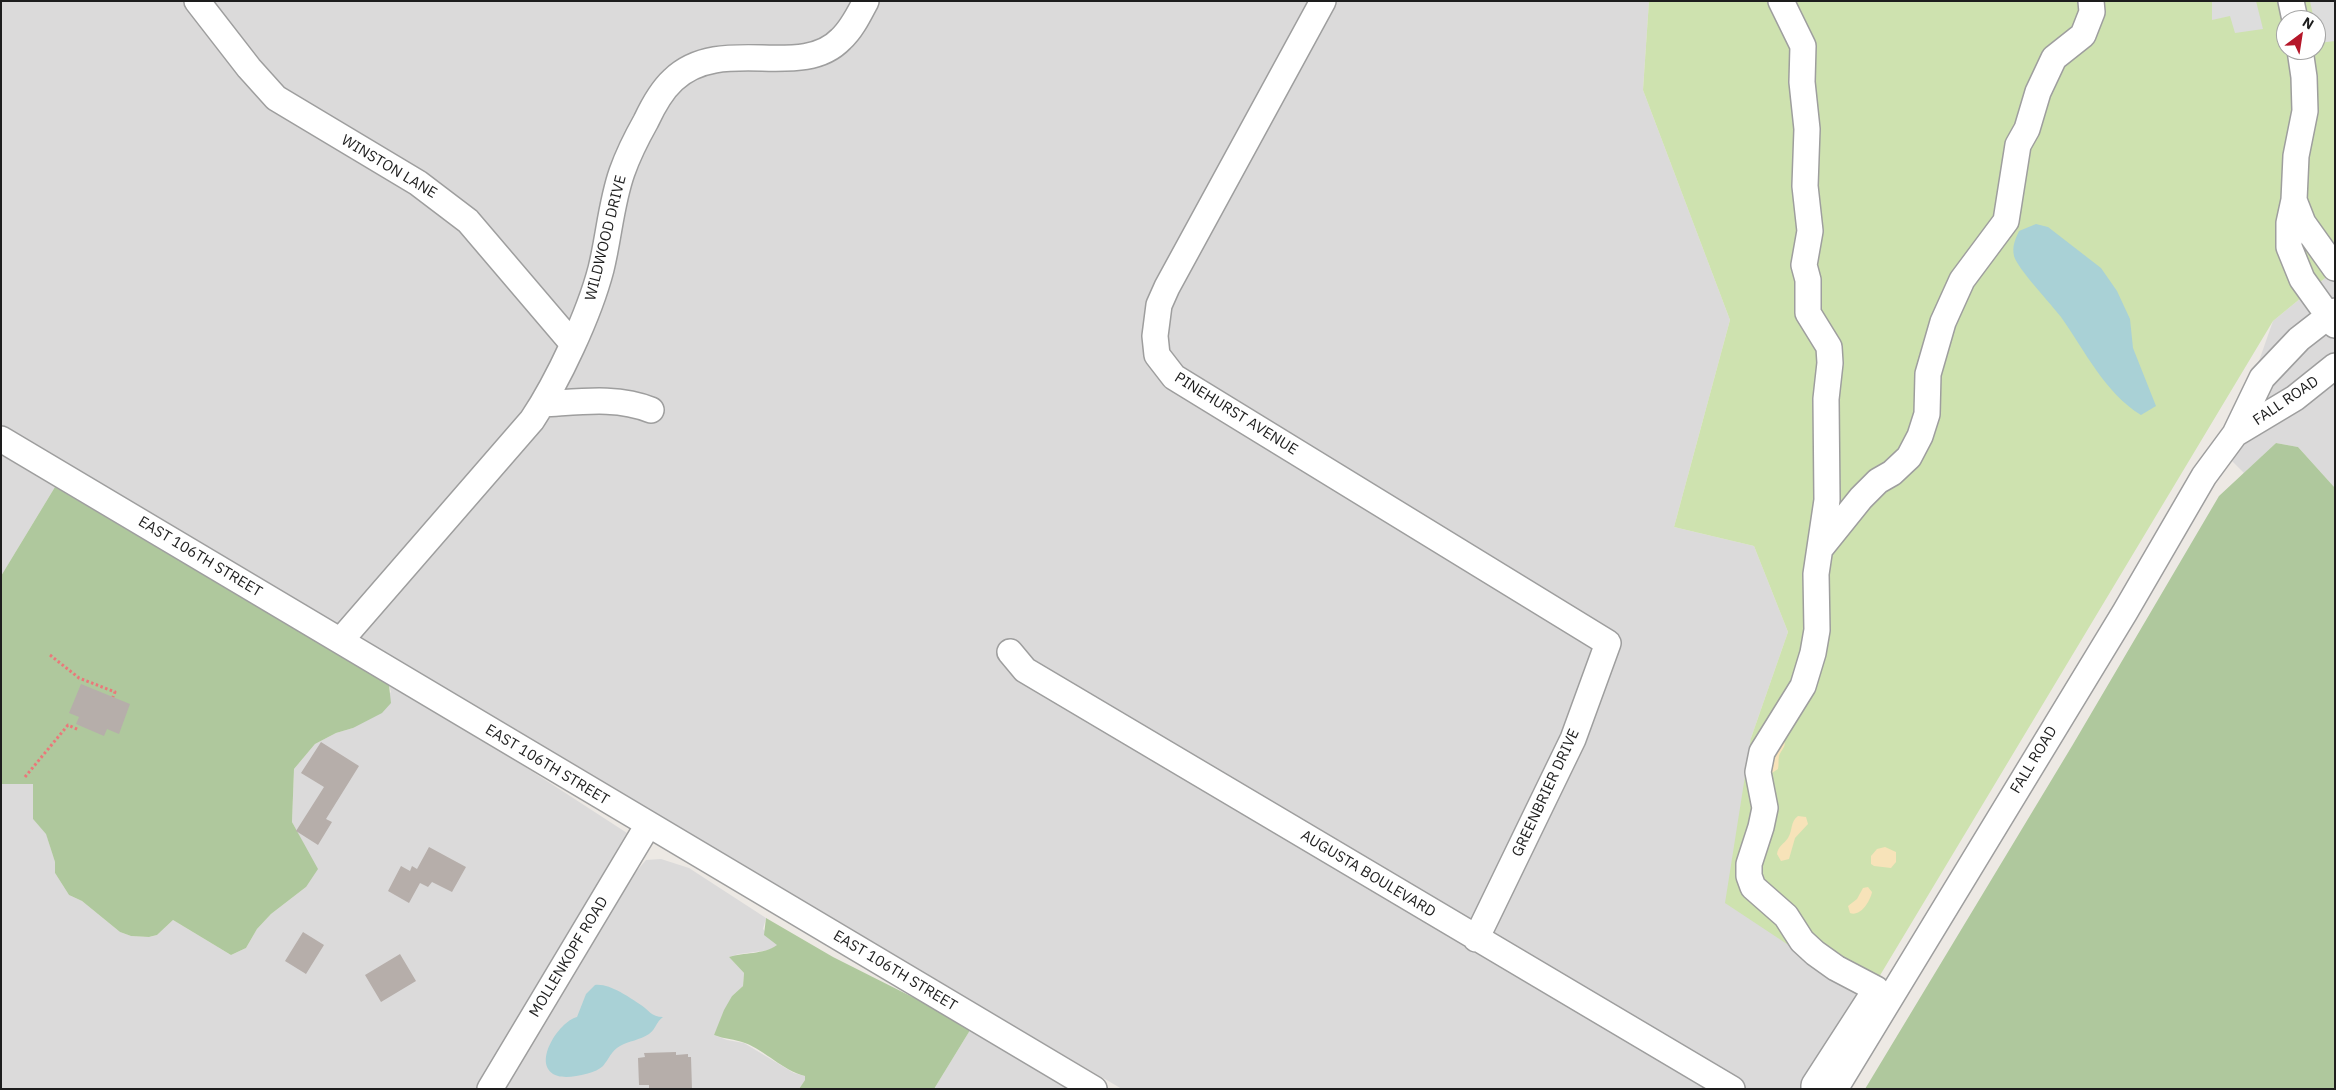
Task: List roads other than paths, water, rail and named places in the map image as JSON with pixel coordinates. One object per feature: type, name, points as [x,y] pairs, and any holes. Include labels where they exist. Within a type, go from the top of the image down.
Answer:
[{"type":"street","name":"WINSTON LANE","points":[[197,1],[249,68],[276,98],[418,183],[468,221],[572,343]]},
{"type":"street","name":"WILDWOOD DRIVE","points":[[341,640],[519,435],[543,404],[587,310],[601,269],[622,172],[638,134],[663,91],[688,68],[704,61],[719,58],[781,58],[820,52],[841,40],[866,1]]},
{"type":"street","name":"PINEHURST AVENUE","points":[[1323,1],[1167,287],[1156,319],[1157,355],[1174,377],[1608,643]]},
{"type":"street","points":[[1781,1],[1803,46],[1802,82],[1806,129],[1804,186],[1810,231],[1804,265],[1808,280],[1808,314],[1829,347],[1830,363],[1826,399],[1827,500],[1816,574],[1817,630],[1813,653],[1803,686],[1762,752],[1758,772],[1765,808],[1749,864],[1749,876],[1753,886],[1786,916],[1808,947],[1836,968],[1876,989],[1814,1085],[1814,1089]]},
{"type":"street","points":[[1819,551],[1867,492],[1909,457],[1920,436],[1927,414],[1928,374],[1943,322],[1962,280],[2006,221],[2018,145],[2027,129],[2038,92],[2054,58],[2083,35],[2092,12],[2092,1]]},
{"type":"street","points":[[2301,60],[2305,111],[2296,156],[2294,200],[2289,223],[2289,247],[2302,279],[2332,317]]},
{"type":"street","points":[[2294,200],[2303,223],[2335,268]]},
{"type":"street","name":"FALL ROAD","points":[[1835,1089],[2125,612],[2204,476],[2236,434],[2262,378],[2299,338],[2332,317]]},
{"type":"street","name":"FALL ROAD","points":[[2236,434],[2295,398],[2335,366]]},
{"type":"street","points":[[543,404],[616,401],[638,405],[651,410]]},
{"type":"street","name":"EAST 106TH STREET","points":[[1,439],[1094,1089]]},
{"type":"street","name":"GREENBRIER DRIVE","points":[[1476,938],[1573,739],[1608,643]]},
{"type":"street","name":"AUGUSTA BOULEVARD","points":[[1010,652],[1025,670],[1732,1089]]},
{"type":"street","name":"MOLLENKOPF ROAD","points":[[490,1089],[648,825]]},
{"type":"water","points":[[2036,224],[2048,227],[2101,268],[2117,291],[2130,319],[2133,348],[2156,406],[2141,415],[2117,395],[2096,370],[2061,317],[2021,269],[2014,256],[2015,240],[2019,231]]},
{"type":"water","points":[[595,985],[606,986],[619,991],[653,1015],[663,1017],[649,1034],[617,1048],[599,1069],[582,1075],[558,1076],[550,1071],[546,1064],[550,1045],[562,1027],[577,1017],[586,994]]}]
